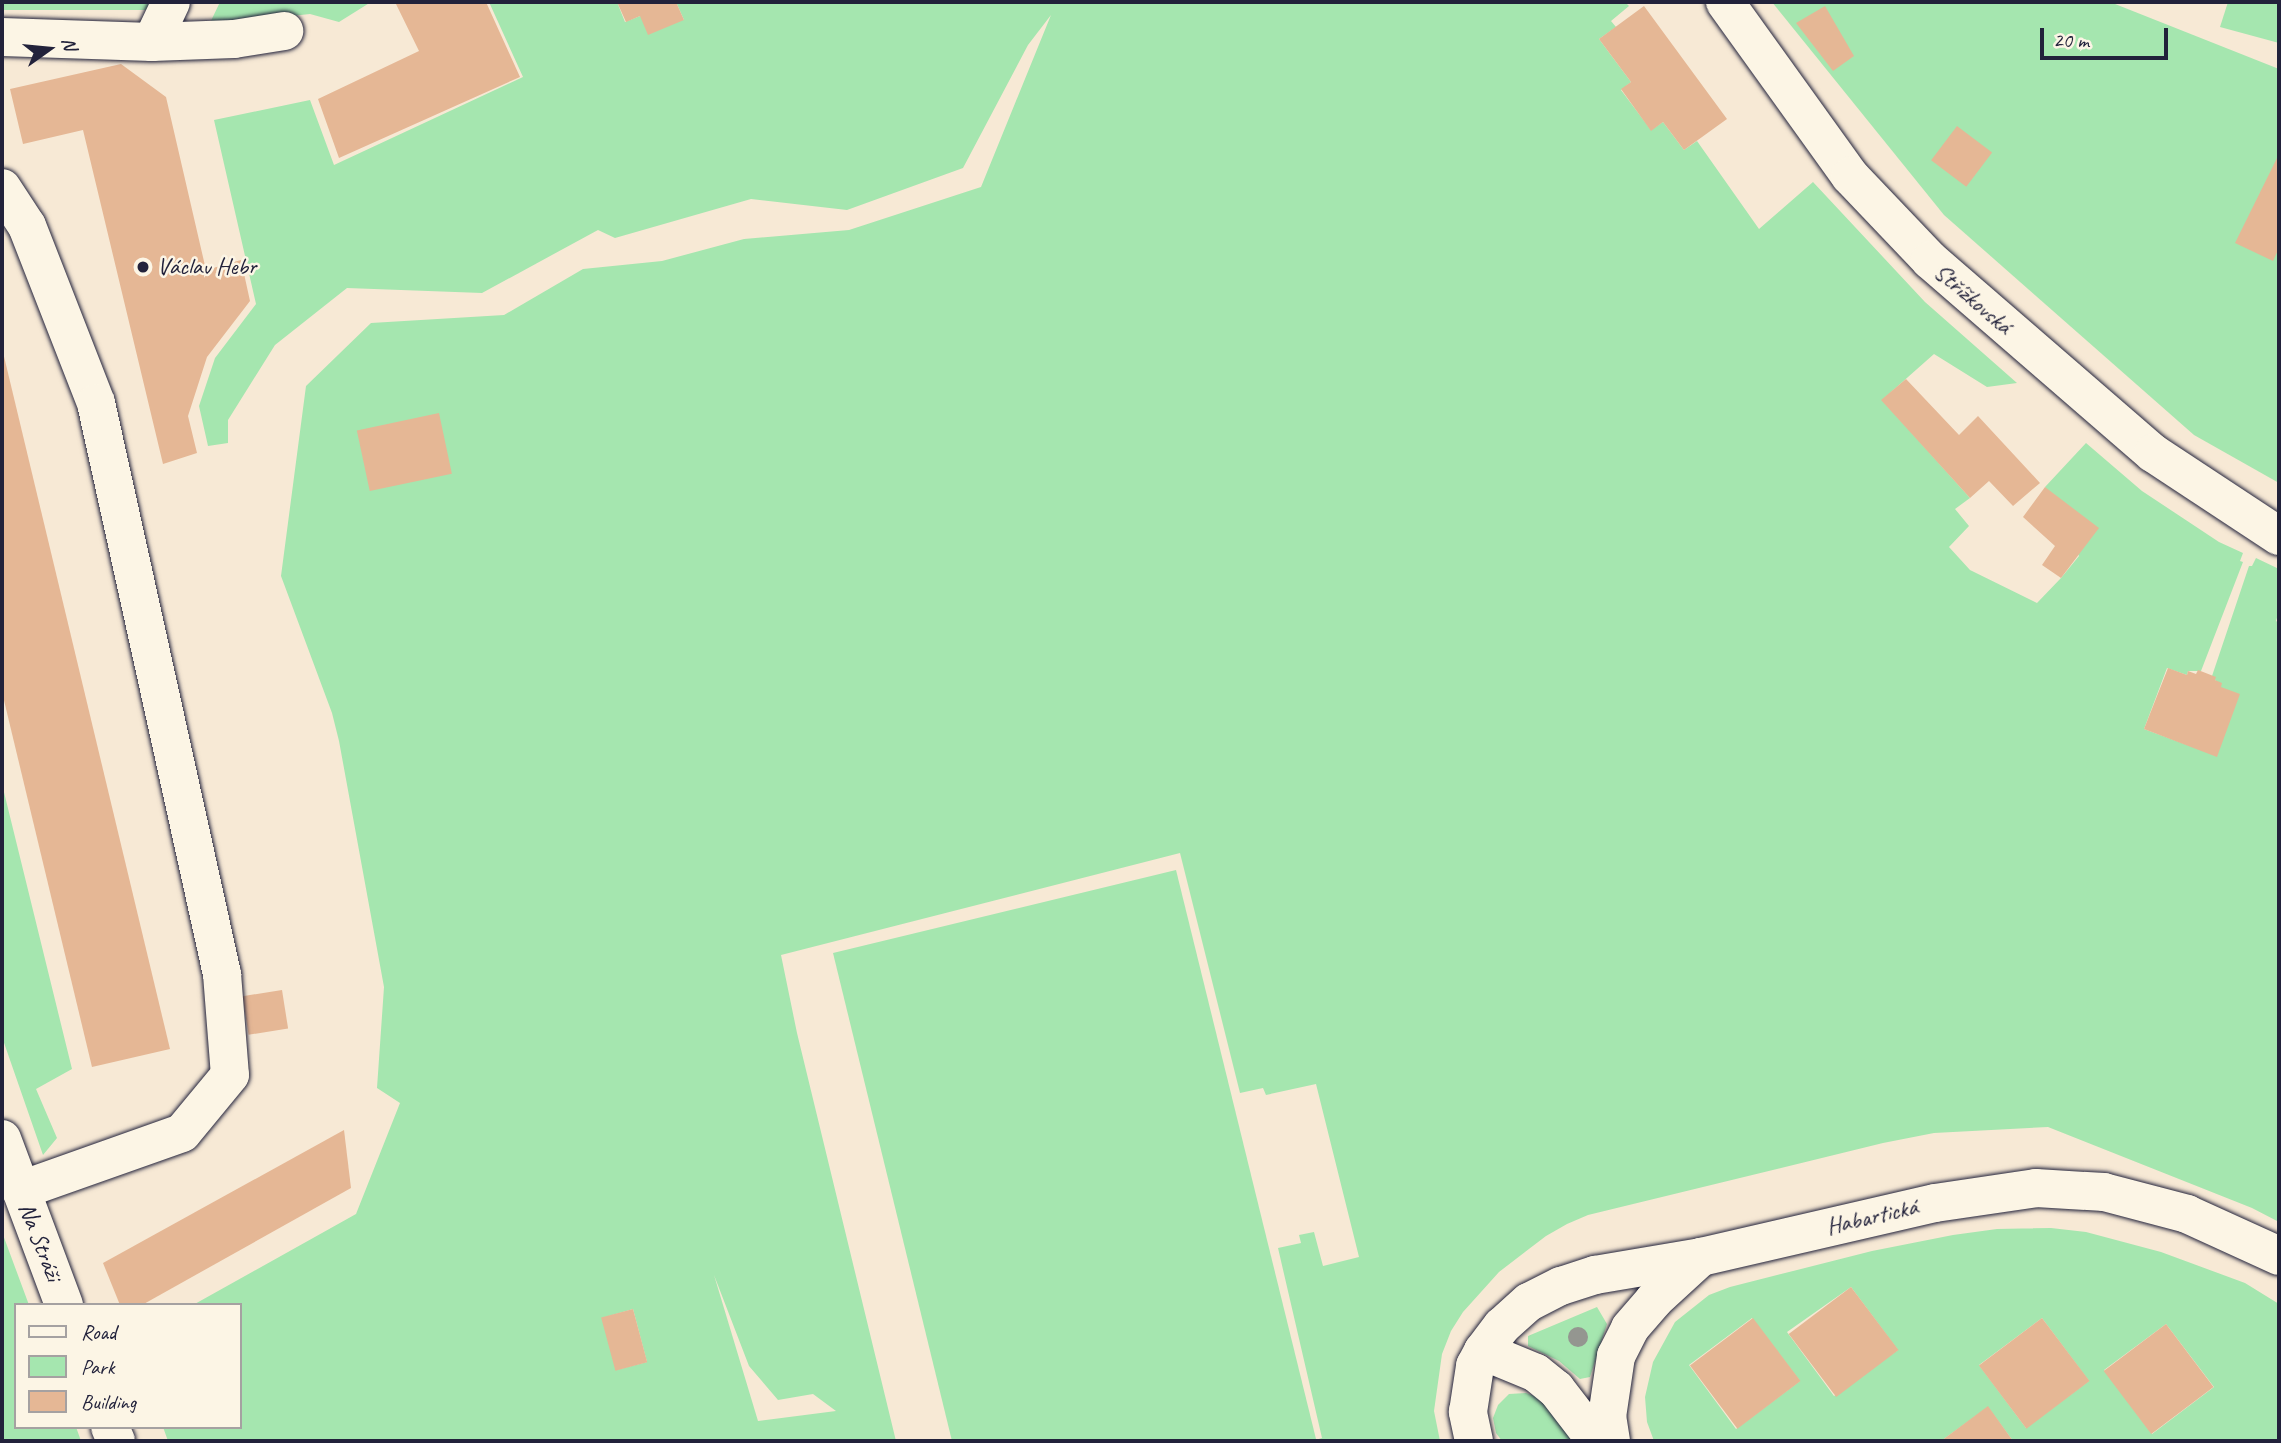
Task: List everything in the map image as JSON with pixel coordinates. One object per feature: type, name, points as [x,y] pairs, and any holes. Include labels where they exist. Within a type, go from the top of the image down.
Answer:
[{"type":"street","points":[[152,42],[171,2]]},
{"type":"street","name":"Střížkovská","points":[[1725,2],[1850,176],[1930,260],[2153,453],[2279,536]]},
{"type":"street","points":[[2,37],[152,42],[234,39],[284,31]]},
{"type":"street","points":[[2,188],[27,226],[96,403],[222,974],[230,1075],[182,1133],[21,1190]]},
{"type":"street","name":"Na Stráži","points":[[2,1139],[63,1303]]},
{"type":"street","name":"Habartická","points":[[1483,1351],[1502,1326],[1529,1302],[1561,1286],[1595,1275],[1701,1257],[1935,1203],[2036,1188],[2104,1192],[2187,1214],[2279,1256]]},
{"type":"street","points":[[1611,1441],[1608,1417],[1611,1384],[1621,1347],[1630,1328],[1654,1300],[1701,1257]]},
{"type":"street","points":[[1474,1441],[1468,1412],[1475,1366],[1483,1351],[1536,1373],[1556,1389],[1596,1441]]},
{"type":"green space","points":[[2,2],[155,2],[155,10],[2,10]]},
{"type":"green space","points":[[220,2],[371,2],[339,22],[310,14],[209,25]]},
{"type":"green space","points":[[489,2],[617,2],[625,22],[640,16],[684,20],[676,2],[1625,2],[1629,6],[1611,21],[1616,27],[1599,39],[1631,82],[1621,90],[1651,130],[1663,122],[1684,150],[1697,141],[1759,229],[1813,182],[1925,302],[2017,383],[1987,387],[1934,354],[1882,400],[1970,498],[1955,509],[1969,526],[1949,547],[1970,570],[2037,603],[2061,578],[2079,556],[2045,487],[2086,443],[2142,491],[2219,542],[2243,553],[2240,561],[2243,562],[2201,671],[2188,671],[2187,675],[2167,668],[2144,729],[2217,756],[2221,687],[2212,676],[2249,566],[2252,566],[2256,558],[2279,569],[2279,611],[2276,621],[2279,623],[2279,1222],[2252,1208],[2048,1127],[1934,1133],[1883,1143],[1588,1215],[1567,1224],[1546,1236],[1499,1272],[1463,1312],[1451,1331],[1442,1354],[1434,1411],[1440,1441],[1312,1441],[1322,1438],[1278,1248],[1301,1243],[1299,1235],[1314,1232],[1323,1266],[1359,1257],[1316,1084],[1266,1095],[1263,1088],[1240,1093],[1180,853],[781,955],[797,1033],[896,1441],[168,1441],[164,1429],[242,1429],[242,1303],[197,1303],[356,1214],[400,1103],[377,1088],[384,987],[339,741],[332,713],[281,576],[306,386],[371,323],[504,315],[583,269],[662,261],[744,239],[849,230],[981,187],[1051,15],[1028,45],[963,168],[847,210],[751,199],[615,238],[598,230],[482,293],[347,288],[275,345],[228,420],[228,443],[208,446],[199,406],[215,358],[256,304],[214,120],[310,100],[334,165],[523,77]],"holes":[[[714,1275],[749,1366],[778,1400],[813,1394],[836,1411],[758,1421]],[[633,1309],[647,1362],[616,1370],[602,1318]]]},
{"type":"green space","points":[[1772,2],[2110,2],[2279,69],[2279,483],[2194,435],[1944,215]]},
{"type":"green space","points":[[2228,2],[2279,2],[2279,43],[2220,27]]},
{"type":"green space","points":[[2,784],[72,1069],[36,1089],[57,1138],[43,1155],[2,1037]]},
{"type":"green space","points":[[1176,870],[1316,1439],[952,1441],[833,953]]},
{"type":"green space","points":[[2051,1228],[2086,1232],[2161,1252],[2245,1283],[2279,1304],[2279,1441],[2013,1441],[1988,1407],[1941,1441],[1654,1441],[1647,1422],[1645,1397],[1653,1362],[1675,1322],[1709,1295],[1730,1287],[1872,1251],[1997,1229]],"holes":[[[1851,1287],[1898,1350],[1834,1396],[1787,1332]],[[1752,1318],[1800,1381],[1736,1429],[1689,1365]],[[2042,1318],[2089,1381],[2026,1428],[1979,1365]],[[2166,1324],[2214,1387],[2152,1434],[2104,1370]]]},
{"type":"green space","points":[[2,1232],[28,1303],[14,1303],[14,1429],[77,1429],[81,1441],[2,1441]]},
{"type":"green space","points":[[1597,1307],[1607,1324],[1590,1377],[1580,1379],[1559,1361],[1528,1346],[1528,1336]]},
{"type":"green space","points":[[1526,1393],[1540,1398],[1573,1441],[1502,1441],[1496,1433],[1493,1418],[1498,1405],[1509,1394]]},
{"type":"building","points":[[395,2],[486,2],[520,77],[339,158],[318,99],[419,51]]},
{"type":"building","points":[[617,2],[676,2],[684,20],[648,35],[640,16],[626,22]]},
{"type":"building","points":[[1644,6],[1727,119],[1684,150],[1663,122],[1651,131],[1621,89],[1631,82],[1599,39]]},
{"type":"building","points":[[1825,6],[1854,56],[1833,71],[1796,23]]},
{"type":"building","points":[[121,64],[166,97],[206,270],[241,260],[250,301],[207,357],[188,416],[197,453],[163,464],[83,130],[23,144],[10,89]]},
{"type":"building","points":[[1957,126],[1992,152],[1966,187],[1931,160]]},
{"type":"building","points":[[2279,154],[2279,248],[2273,261],[2235,243]]},
{"type":"building","points":[[2,348],[170,1049],[92,1067],[2,692]]},
{"type":"building","points":[[1906,379],[1959,435],[1978,416],[2040,483],[2013,506],[1989,481],[1970,498],[1881,400]]},
{"type":"building","points":[[439,413],[452,474],[370,491],[357,430]]},
{"type":"building","points":[[2045,487],[2099,528],[2061,578],[2042,565],[2055,546],[2023,517]]},
{"type":"building","points":[[2168,668],[2187,675],[2188,671],[2196,674],[2198,670],[2216,677],[2215,680],[2222,683],[2221,687],[2240,694],[2217,757],[2144,729]]},
{"type":"building","points":[[282,990],[288,1029],[249,1035],[242,996]]},
{"type":"building","points":[[344,1130],[351,1188],[146,1303],[119,1303],[103,1263]]},
{"type":"building","points":[[1851,1287],[1899,1350],[1836,1397],[1789,1334]]},
{"type":"building","points":[[633,1309],[647,1362],[615,1371],[601,1318]]},
{"type":"building","points":[[1753,1318],[1801,1381],[1737,1429],[1690,1366]]},
{"type":"building","points":[[2042,1318],[2090,1381],[2026,1429],[1979,1366]]},
{"type":"building","points":[[2166,1324],[2214,1387],[2151,1434],[2104,1371]]},
{"type":"building","points":[[1988,1406],[2013,1441],[1941,1441]]},
{"type":"place","name":"Václav Hebr","points":[[143,267]]}]
